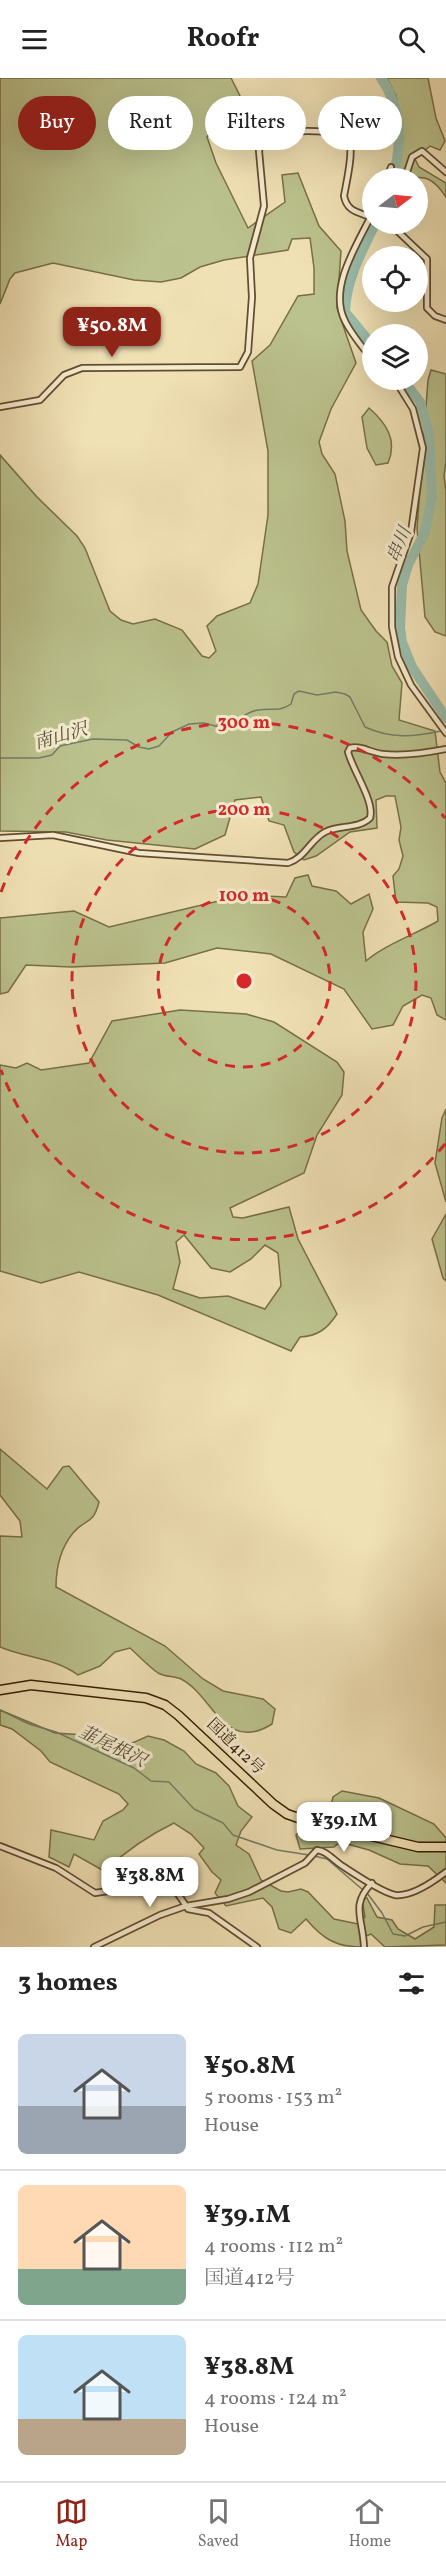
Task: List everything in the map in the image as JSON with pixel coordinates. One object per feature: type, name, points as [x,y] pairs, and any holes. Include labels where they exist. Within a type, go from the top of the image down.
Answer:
[{"type":"highway","name":"国道412号","points":[[0,1690],[31,1685],[50,1686],[146,1698],[178,1715],[273,1804],[287,1814],[303,1820],[418,1847],[446,1847]]},
{"type":"street","points":[[0,407],[40,400],[64,375],[82,368],[240,367],[248,352],[252,297],[250,258],[264,206],[259,151],[263,140],[268,136],[295,131],[344,136],[348,140],[350,149],[344,196],[346,204],[351,209],[362,213]]},
{"type":"street","points":[[408,168],[412,157],[422,151],[446,172]]},
{"type":"street","points":[[362,345],[344,320],[340,306],[341,282],[364,234]]},
{"type":"street","points":[[400,234],[426,259],[427,308],[435,316],[446,320]]},
{"type":"street","points":[[401,390],[413,409],[423,448],[411,532],[404,558],[392,587],[392,627],[398,657],[411,685],[446,733]]},
{"type":"street","points":[[0,838],[53,835],[140,853],[288,863],[299,858],[315,838],[338,827],[365,823],[370,818],[370,803],[351,762],[348,752],[350,748],[356,747],[386,754],[446,749]]},
{"type":"street","points":[[0,1846],[56,1868],[94,1893],[115,1890],[140,1869],[155,1871],[181,1896],[188,1909],[209,1913],[257,1947]]},
{"type":"street","points":[[94,1947],[186,1905],[228,1899],[249,1892],[308,1860],[314,1852],[324,1851],[370,1885],[398,1895],[426,1886],[446,1872]]},
{"type":"street","points":[[364,1947],[358,1906],[362,1894],[370,1885]]},
{"type":"green space","points":[[0,78],[231,78],[240,96],[205,96],[205,150],[212,150],[248,228],[285,202],[282,175],[298,173],[319,226],[341,251],[337,308],[356,363],[331,409],[319,442],[322,454],[335,474],[345,521],[347,551],[361,610],[387,642],[392,666],[402,683],[399,720],[435,731],[440,772],[446,783],[446,1020],[437,1015],[431,998],[422,995],[403,1006],[393,1025],[372,1029],[344,989],[271,954],[217,948],[165,963],[71,967],[26,965],[8,992],[0,994],[0,918],[74,911],[109,927],[244,895],[286,897],[295,878],[308,875],[312,886],[336,891],[351,904],[369,894],[373,909],[363,932],[366,961],[391,945],[438,921],[437,907],[428,903],[396,902],[393,876],[399,869],[403,856],[399,840],[401,827],[395,796],[386,796],[376,800],[377,828],[350,832],[316,856],[304,860],[294,852],[284,825],[269,821],[261,797],[235,800],[225,835],[195,849],[107,840],[66,832],[0,831],[0,455],[37,497],[77,536],[85,548],[110,611],[121,620],[133,624],[155,619],[182,630],[202,656],[209,658],[216,651],[207,626],[217,616],[250,603],[258,584],[268,515],[268,451],[252,361],[270,345],[298,296],[314,294],[314,268],[310,238],[292,239],[288,250],[224,260],[200,267],[181,278],[161,282],[134,280],[53,263],[15,273],[10,279],[0,304]]},
{"type":"green space","points":[[387,78],[428,78],[436,118],[445,141],[440,150],[430,146],[415,159],[421,168],[396,168],[400,150],[402,150],[403,138],[402,96],[396,96]]},
{"type":"green space","points":[[428,172],[446,183],[446,197],[434,183],[429,180]]},
{"type":"green space","points":[[431,370],[446,374],[444,476],[446,491],[446,636],[435,632],[425,617],[417,528],[428,380]]},
{"type":"green space","points":[[369,408],[389,432],[392,447],[388,463],[376,465],[367,448],[362,417]]},
{"type":"green space","points":[[180,1010],[246,1014],[274,1022],[337,1062],[344,1072],[342,1095],[317,1135],[304,1173],[230,1208],[233,1217],[243,1218],[289,1207],[298,1239],[337,1314],[322,1331],[300,1337],[291,1351],[158,1295],[79,1272],[41,1283],[0,1271],[0,1065],[16,1068],[27,1063],[41,1070],[89,1063],[112,1021]],"holes":[[[184,1235],[211,1268],[230,1272],[251,1259],[265,1245],[278,1253],[281,1286],[265,1309],[228,1296],[200,1298],[173,1289],[180,1262],[176,1242]]]},
{"type":"green space","points":[[446,1109],[446,1202],[435,1163],[442,1118]]},
{"type":"green space","points":[[446,1214],[446,1281],[443,1278],[432,1239]]},
{"type":"green space","points":[[0,1449],[47,1489],[63,1467],[69,1466],[99,1502],[94,1515],[77,1528],[65,1545],[58,1565],[56,1587],[165,1646],[203,1679],[223,1691],[263,1699],[275,1709],[272,1724],[256,1731],[242,1732],[231,1727],[192,1687],[181,1679],[158,1673],[130,1648],[115,1652],[100,1666],[78,1675],[60,1665],[0,1647],[0,1536],[22,1537],[20,1521],[0,1495]]},
{"type":"green space","points":[[0,1710],[55,1733],[85,1735],[98,1739],[106,1749],[124,1757],[132,1743],[148,1736],[164,1740],[184,1751],[196,1764],[216,1773],[229,1786],[238,1806],[252,1817],[241,1831],[236,1845],[249,1854],[261,1880],[281,1891],[301,1889],[308,1892],[334,1919],[358,1924],[365,1917],[362,1899],[367,1898],[377,1917],[392,1920],[398,1929],[415,1939],[434,1927],[435,1905],[446,1905],[446,1945],[385,1947],[371,1934],[361,1938],[362,1947],[345,1945],[324,1937],[306,1919],[291,1933],[279,1929],[272,1907],[263,1898],[226,1906],[215,1893],[221,1880],[199,1854],[204,1848],[191,1834],[174,1823],[137,1844],[104,1871],[74,1854],[69,1867],[49,1857],[51,1830],[94,1840],[103,1821],[123,1810],[128,1804],[119,1794],[50,1762],[41,1751],[12,1729],[0,1725]]},
{"type":"green space","points":[[342,1791],[379,1798],[434,1824],[446,1838],[446,1883],[428,1866],[400,1864],[369,1850],[340,1842],[334,1847],[300,1849],[296,1835],[307,1825],[332,1833],[329,1815],[333,1797]]},
{"type":"waterway","name":"串川","points":[[381,78],[393,101],[398,126],[399,140],[395,168]]},
{"type":"waterway","name":"串川","points":[[383,81],[387,78]]},
{"type":"waterway","name":"串川","points":[[362,333],[345,312],[346,300],[351,278],[370,234]]},
{"type":"waterway","name":"串川","points":[[411,390],[420,402],[429,433],[432,497],[425,532],[408,565],[402,585],[400,628],[402,642],[412,667],[446,718]]},
{"type":"waterway","name":"南山沢","points":[[0,758],[39,758],[52,755],[60,746],[93,739],[127,740],[139,747],[149,749],[159,746],[172,732],[189,724],[204,723],[223,728],[253,711],[283,708],[291,704],[294,694],[299,691],[317,695],[336,692],[345,694],[350,697],[365,727],[384,734],[412,736],[441,731]]},
{"type":"waterway","name":"韮尾根沢","points":[[0,1710],[29,1724],[56,1732],[134,1768],[151,1781],[169,1782],[194,1809],[223,1823],[233,1835],[277,1850],[309,1855]]},
{"type":"waterway","name":"韮尾根沢","points":[[314,1856],[327,1859],[363,1890]]},
{"type":"waterway","name":"韮尾根沢","points":[[367,1893],[382,1913],[393,1934],[405,1936],[423,1927],[446,1922]]}]
